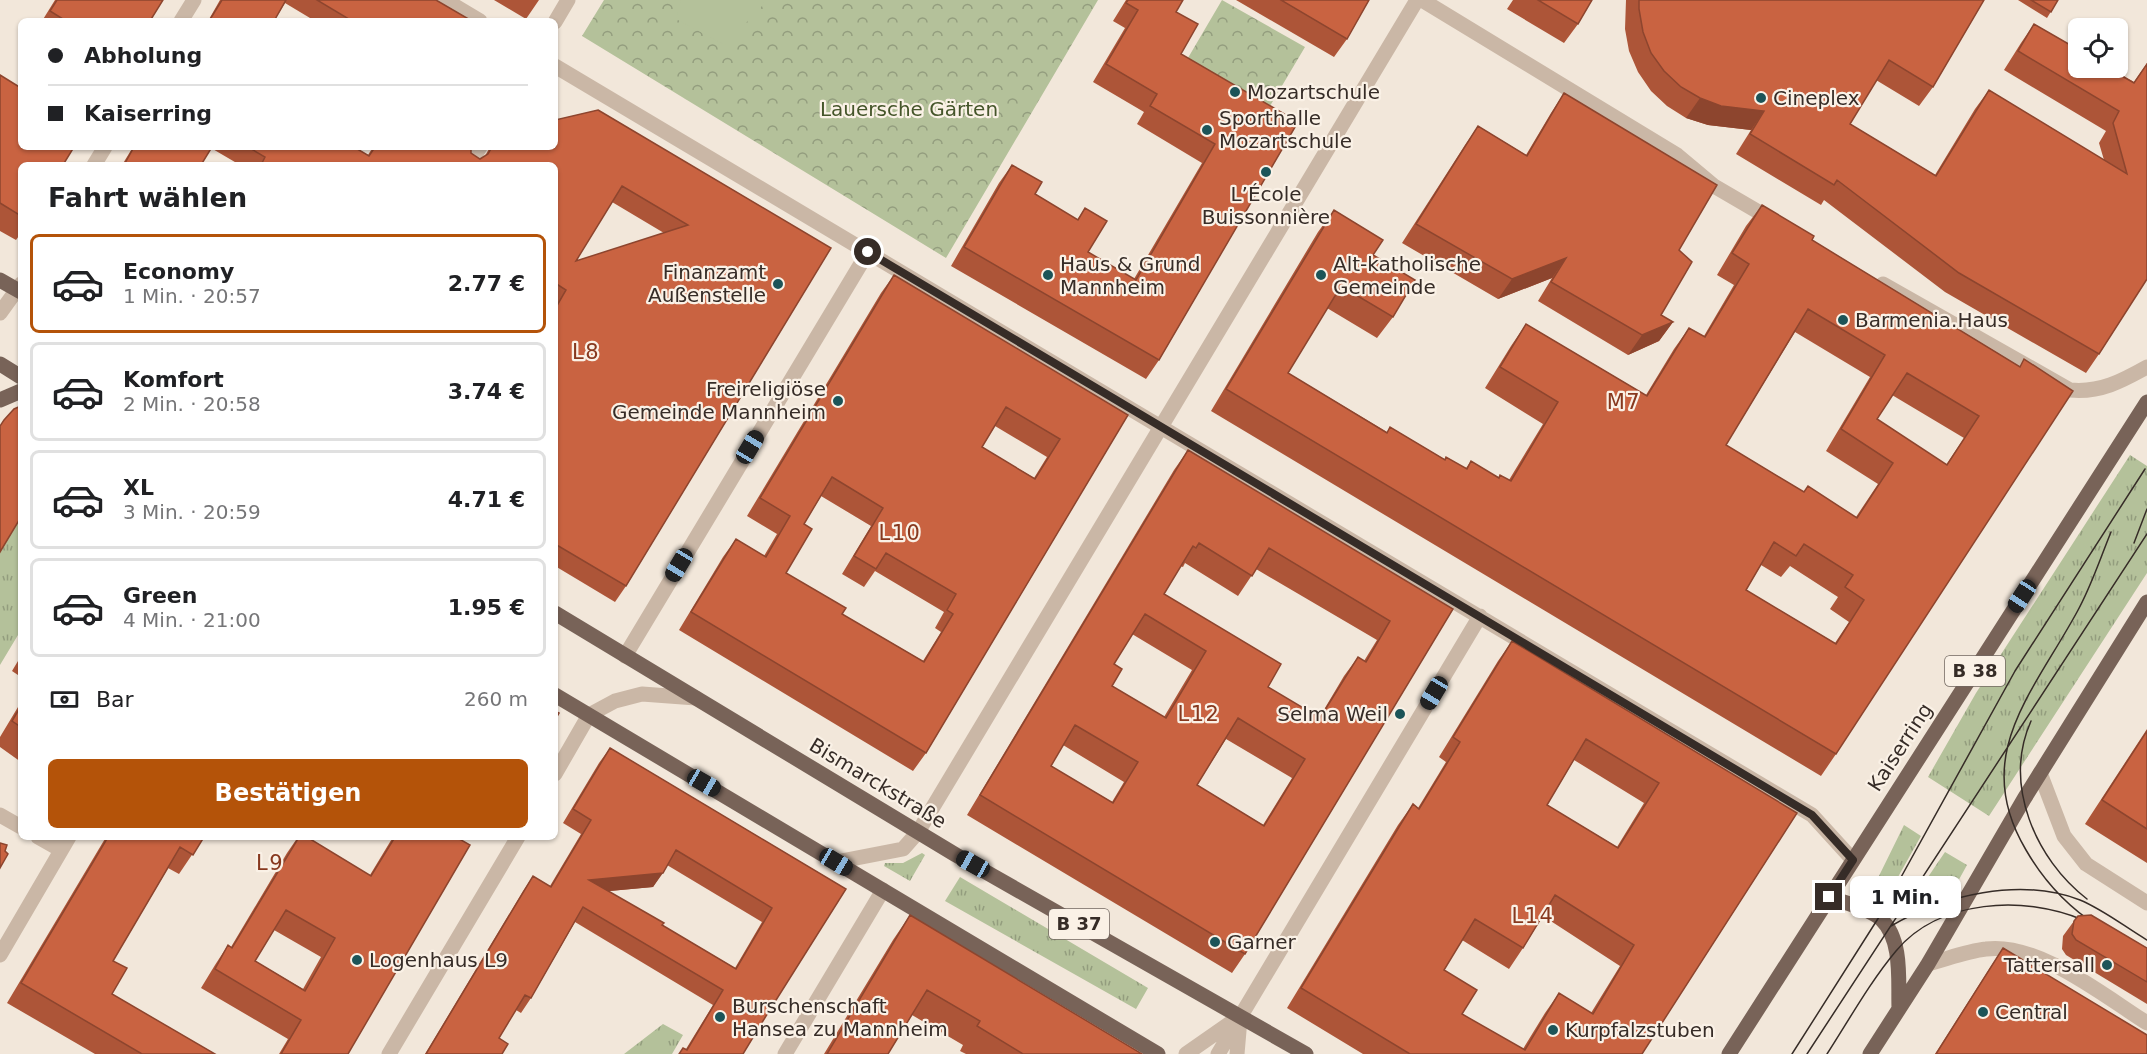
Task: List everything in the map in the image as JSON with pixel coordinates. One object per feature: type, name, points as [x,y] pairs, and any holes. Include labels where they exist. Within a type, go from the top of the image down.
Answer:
[{"type":"main road","points":[[0,279],[18,287]]},
{"type":"main road","points":[[0,364],[18,375]]},
{"type":"main road","points":[[0,400],[18,392]]},
{"type":"main road","name":"Kaiserring","points":[[1729,1054],[2147,402]]},
{"type":"main road","points":[[1870,1054],[1928,963],[2040,773],[2147,602]]},
{"type":"main road","name":"Bismarckstraße","points":[[558,615],[918,832],[1306,1054]]},
{"type":"main road","points":[[558,697],[1158,1054]]},
{"type":"main road","points":[[1829,897],[1880,917],[1888,928],[1896,950],[1899,1008]]},
{"type":"street","points":[[183,18],[194,0]]},
{"type":"street","points":[[445,0],[475,18]]},
{"type":"street","points":[[557,18],[568,0]]},
{"type":"street","points":[[836,862],[903,849],[918,832],[1417,0]]},
{"type":"street","points":[[1422,0],[1677,155],[1714,186],[1783,227]]},
{"type":"street","points":[[558,68],[1812,815],[1853,860]]},
{"type":"street","points":[[625,656],[868,252]]},
{"type":"street","points":[[1871,278],[2070,390],[2084,391],[2106,387],[2147,366]]},
{"type":"street","points":[[0,313],[18,290]]},
{"type":"street","points":[[1218,1054],[1480,616]]},
{"type":"street","points":[[558,769],[590,715],[615,701],[642,694],[696,698]]},
{"type":"street","points":[[2040,773],[2064,836],[2086,864],[2147,903]]},
{"type":"street","points":[[0,815],[18,825]]},
{"type":"street","points":[[0,955],[65,844],[50,840]]},
{"type":"street","points":[[389,1054],[516,840]]},
{"type":"street","points":[[785,1054],[883,890]]},
{"type":"street","points":[[1928,963],[1987,949],[2014,950],[2042,957],[2147,1023]]},
{"type":"street","points":[[1186,1054],[1240,1016]]},
{"type":"street","points":[[1237,1054],[1240,1016]]},
{"type":"green space","name":"Lauersche Gärten","points":[[604,0],[1098,0],[946,258],[582,36]]},
{"type":"green space","points":[[681,0],[764,0],[762,6],[725,45],[676,19]]},
{"type":"green space","points":[[1222,0],[1305,47],[1267,111],[1185,63]]},
{"type":"green space","points":[[2130,455],[2147,466],[2147,573],[1989,816],[1928,777],[1976,693]]},
{"type":"green space","points":[[17,520],[18,635],[0,665],[0,548]]},
{"type":"green space","points":[[1904,825],[1921,836],[1889,893],[1885,894],[1877,888],[1876,882]]},
{"type":"green space","points":[[1945,852],[1967,865],[1951,894],[1929,897],[1913,909],[1909,905]]},
{"type":"green space","points":[[922,853],[925,855],[910,881],[884,866],[885,863],[903,863]]},
{"type":"green space","points":[[960,877],[1148,988],[1136,1009],[945,901]]},
{"type":"green space","points":[[663,1024],[683,1035],[672,1054],[624,1054]]},
{"type":"building","points":[[57,0],[163,0],[152,18],[61,18],[50,11]]},
{"type":"building","points":[[222,0],[286,0],[276,18],[211,18]]},
{"type":"building","points":[[317,0],[436,0],[467,18],[347,18]]},
{"type":"building","points":[[1128,0],[1183,0],[1176,12],[1198,24],[1181,54],[1298,122],[1159,360],[964,247],[1012,165],[1042,182],[1035,194],[1078,220],[1085,208],[1107,221],[1088,252],[1136,280],[1215,144],[1150,106],[1157,94],[1106,64],[1138,10],[1126,3]]},
{"type":"building","points":[[1281,0],[1369,0],[1347,39]]},
{"type":"building","points":[[1538,0],[1592,0],[1578,24]]},
{"type":"building","points":[[1639,0],[1984,0],[1933,87],[1889,60],[1850,124],[1936,176],[1989,90],[2127,174],[2113,123],[2119,111],[2018,51],[2034,24],[2068,44],[2068,78],[2125,78],[2134,83],[2147,64],[2147,279],[2099,354],[1959,273],[1837,180],[1834,185],[1750,134],[1764,111],[1721,106],[1681,87],[1664,71],[1651,53],[1643,32]]},
{"type":"building","points":[[2031,0],[2058,0],[2051,12]]},
{"type":"building","points":[[0,75],[18,86],[18,150],[72,150],[65,162],[18,162],[18,214],[0,203]]},
{"type":"building","points":[[1564,93],[1717,185],[1679,250],[1692,262],[1661,315],[1673,322],[1642,335],[1551,282],[1566,258],[1512,279],[1416,224],[1478,126],[1527,156]]},
{"type":"building","points":[[598,110],[831,248],[626,586],[558,546],[558,304],[566,290],[558,285],[558,162],[262,162],[265,157],[253,150],[359,150],[369,156],[373,150],[471,150],[471,153],[480,159],[490,150],[558,150],[558,119]],"holes":[[[622,186],[688,225],[576,261]]]},
{"type":"building","points":[[132,150],[210,150],[203,162],[126,162]]},
{"type":"building","points":[[1762,205],[1814,236],[1812,240],[2020,367],[2024,359],[2073,391],[1836,754],[1226,389],[1334,210],[1383,240],[1373,255],[1415,280],[1393,317],[1341,286],[1288,373],[1387,433],[1390,427],[1445,460],[1446,457],[1467,469],[1471,461],[1499,478],[1500,475],[1511,481],[1558,402],[1500,367],[1526,324],[1647,396],[1689,328],[1705,337],[1749,264],[1732,253]],"holes":[[[1808,309],[1885,355],[1841,429],[1893,463],[1857,518],[1808,486],[1804,492],[1726,445]],[[1907,373],[1979,416],[1947,465],[1877,419]],[[1774,542],[1796,556],[1804,544],[1853,575],[1845,587],[1864,600],[1836,644],[1746,590]]]},
{"type":"building","points":[[894,275],[1128,415],[926,753],[691,612],[736,539],[766,557],[790,516],[760,498]],"holes":[[[1006,407],[1060,439],[1035,479],[982,447]],[[832,477],[883,508],[854,556],[876,569],[886,553],[956,594],[947,610],[953,614],[924,662],[842,614],[846,608],[786,573],[812,529],[804,524]]]},
{"type":"building","points":[[18,407],[18,522],[0,552],[0,426]]},
{"type":"building","points":[[1188,450],[1453,609],[1245,954],[980,795]],"holes":[[[1199,543],[1252,576],[1269,548],[1390,621],[1366,662],[1358,657],[1320,718],[1268,687],[1281,664],[1164,594],[1193,546],[1196,548]],[[1145,614],[1206,651],[1166,718],[1112,686],[1122,669],[1114,664]],[[1238,718],[1305,759],[1264,826],[1197,785]],[[1075,725],[1138,762],[1113,803],[1051,766]]]},
{"type":"building","points":[[1512,641],[1797,813],[1642,1054],[1410,1054],[1301,988],[1413,804],[1419,809],[1460,742],[1453,737]],"holes":[[[1586,739],[1659,783],[1618,848],[1547,805]],[[1555,895],[1634,945],[1593,1014],[1559,993],[1525,1050],[1462,1014],[1477,990],[1444,970],[1475,919],[1523,948]]]},
{"type":"building","points":[[18,711],[18,725],[12,721]]},
{"type":"building","points":[[2147,731],[2147,829],[2102,800]]},
{"type":"building","points":[[610,748],[846,889],[743,1054],[679,1054],[683,1048],[687,1050],[723,990],[583,907],[531,998],[525,995],[499,1038],[508,1044],[502,1054],[426,1054],[533,876],[551,887],[591,820],[573,809]],"holes":[[[676,850],[772,908],[736,969],[662,925],[664,923],[589,880],[663,873]]]},
{"type":"building","points":[[106,840],[202,840],[193,855],[180,847],[113,961],[127,968],[112,994],[215,1054],[142,1054],[21,983]]},
{"type":"building","points":[[297,840],[312,840],[371,876],[393,840],[461,840],[470,845],[348,1054],[281,1054],[301,1020],[215,969],[228,945],[232,948]],"holes":[[[286,910],[335,938],[305,991],[255,961]]]},
{"type":"building","points":[[0,843],[7,845],[5,851],[8,854],[0,868]]},
{"type":"building","points":[[910,915],[1142,1054],[1023,1054],[977,1026],[980,1021],[927,990],[888,1054],[827,1054]]},
{"type":"building","points":[[2091,915],[2147,948],[2147,982],[2076,940],[2072,934],[2074,921],[2078,916]]},
{"type":"building","points":[[2003,948],[2147,1035],[2147,1054],[1936,1054]]},
{"type":"tram line","points":[[1792,1054],[1879,917],[2015,671],[2145,469]]},
{"type":"tram line","points":[[2134,543],[2147,509]]},
{"type":"tram line","points":[[2098,926],[2067,902],[2033,861],[2010,816],[2004,785],[2006,755],[2014,726],[2027,698],[2082,602],[2111,532]]},
{"type":"tram line","points":[[1807,1054],[2147,534]]},
{"type":"tram line","points":[[2031,721],[2023,745],[2021,770],[2023,794],[2029,819],[2052,863],[2087,899]]},
{"type":"tram line","points":[[1891,926],[1912,915],[1958,898],[2008,890],[2033,890],[2057,893],[2080,900],[2147,940]]},
{"type":"tram line","points":[[1827,1054],[1886,963],[1914,934],[1935,921],[1959,912],[2010,905],[2060,912],[2083,920]]},
{"type":"place","name":"Mozartschule","points":[[1235,92]]},
{"type":"place","name":"Cineplex","points":[[1761,98]]},
{"type":"place","name":"Sporthalle Mozartschule","points":[[1207,130]]},
{"type":"place","name":"L’École Buissonnière","points":[[1266,172]]},
{"type":"place","name":"Haus & Grund Mannheim","points":[[1048,275]]},
{"type":"place","name":"Alt-katholische Gemeinde","points":[[1321,275]]},
{"type":"place","name":"Finanzamt Außenstelle","points":[[778,284]]},
{"type":"place","name":"Barmenia.Haus","points":[[1843,320]]},
{"type":"place","name":"Freireligiöse Gemeinde Mannheim","points":[[838,401]]},
{"type":"place","name":"Selma Weil","points":[[1400,714]]},
{"type":"place","name":"Garner","points":[[1215,942]]},
{"type":"place","name":"Logenhaus L9","points":[[357,960]]},
{"type":"place","name":"Tattersall","points":[[2107,965]]},
{"type":"place","name":"Central","points":[[1983,1012]]},
{"type":"place","name":"Burschenschaft Hansea zu Mannheim","points":[[720,1017]]},
{"type":"place","name":"Kurpfalzstuben","points":[[1553,1030]]},
{"type":"district","name":"L8","points":[[586,352]]},
{"type":"district","name":"M7","points":[[1624,402]]},
{"type":"district","name":"L10","points":[[900,533]]},
{"type":"district","name":"L12","points":[[1199,714]]},
{"type":"district","name":"L9","points":[[270,863]]},
{"type":"district","name":"L14","points":[[1533,916]]},
{"type":"route","points":[[868,252],[1812,815],[1853,860],[1829,897]]}]
